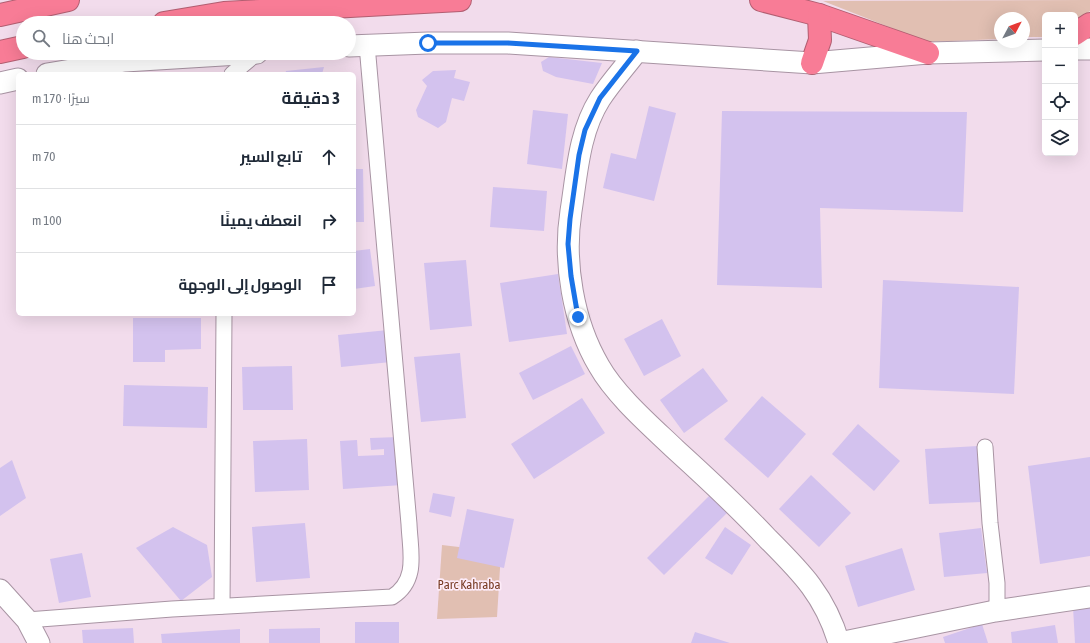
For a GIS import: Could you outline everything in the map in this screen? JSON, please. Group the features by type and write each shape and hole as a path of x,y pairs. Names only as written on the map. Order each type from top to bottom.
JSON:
{"highway":[{"path":"0,15 68,0"},
{"path":"211,16 460,0"},
{"path":"761,0 819,15 928,54"},
{"path":"812,63 820,40 819,15"},
{"path":"1078,32 1090,24"},
{"path":"0,52 16,49"}],"street":[{"path":"27,620 222,606 392,597 400,591 409,577 411,565 408,516 358,46 428,43 508,43 812,63 928,54 1042,50"},
{"path":"1078,49 1090,49"},
{"path":"637,51 600,98 585,130 579,155 568,244 571,276 584,334 599,368 627,402 730,500 794,565 811,585 828,611 839,643 997,610 1090,597"},
{"path":"59,72 125,61 142,60"},
{"path":"234,72 249,60"},
{"path":"0,83 16,79"},
{"path":"222,606 224,316"},
{"path":"985,447 990,523 997,583 997,610"},
{"path":"0,590 27,620 39,643"}],"green space":[{"path":"1090,0 1090,11 1078,20 1078,12 1042,12 1042,37 1030,37 1030,12 994,12 994,39 927,42 823,1"},
{"name":"Parc Kahraba","path":"442,545 501,552 497,617 437,619"}],"building":[{"path":"549,57 602,63 593,84 556,77 543,71 541,62"},
{"path":"324,67 323,72 286,71"},
{"path":"456,70 454,78 470,82 464,101 452,98 446,122 438,128 418,117 416,110 427,86 422,80 433,71"},
{"path":"649,106 676,113 654,201 603,188 611,153 636,159"},
{"path":"533,110 568,114 562,169 527,164"},
{"path":"722,111 967,112 963,212 820,208 822,288 717,285"},
{"path":"356,169 363,169 364,222 356,222"},
{"path":"493,187 547,191 544,231 490,227"},
{"path":"370,249 375,286 356,289 356,251"},
{"path":"466,260 472,326 430,330 424,263"},
{"path":"558,274 567,334 509,342 500,283"},
{"path":"883,280 1019,287 1014,394 879,388"},
{"path":"133,318 201,318 201,349 165,350 165,362 133,362"},
{"path":"662,319 681,356 644,376 624,339"},
{"path":"388,330 391,362 341,367 338,335"},
{"path":"571,346 585,374 533,400 519,373"},
{"path":"460,353 466,418 421,422 414,357"},
{"path":"292,366 293,410 243,410 242,367"},
{"path":"703,368 728,401 684,433 660,400"},
{"path":"124,385 208,387 207,428 123,426"},
{"path":"762,396 806,434 768,478 724,439"},
{"path":"582,398 605,433 534,479 511,444"},
{"path":"858,424 900,461 874,491 832,454"},
{"path":"399,437 402,485 343,489 340,441 357,440 358,456 384,455 384,449 371,450 370,438"},
{"path":"307,439 309,490 255,492 253,441"},
{"path":"978,446 982,502 929,504 925,449"},
{"path":"1090,457 1090,556 1040,564 1028,466"},
{"path":"12,460 26,498 0,516 0,468"},
{"path":"811,475 851,513 819,547 779,509"},
{"path":"433,493 455,497 451,517 429,512"},
{"path":"710,495 728,512 664,575 647,558"},
{"path":"467,509 514,519 504,568 457,558"},
{"path":"305,523 310,578 256,582 252,527"},
{"path":"173,527 207,545 212,577 181,601 136,548"},
{"path":"725,527 751,545 732,575 705,558"},
{"path":"981,528 987,573 944,577 939,533"},
{"path":"902,548 915,590 858,607 845,566"},
{"path":"82,553 91,597 59,603 50,559"},
{"path":"1090,606 1090,643 1075,643 1073,607"},
{"path":"355,622 399,622 399,643 355,643"},
{"path":"982,624 988,643 945,643 943,637"},
{"path":"1055,625 1058,643 1012,643 1011,632"},
{"path":"133,628 134,643 83,643 82,630"},
{"path":"320,628 320,643 269,643 269,629"},
{"path":"240,629 240,643 162,643 161,634"},
{"path":"695,632 730,643 691,643"}],"route":[{"path":"428,43 508,43 637,51 600,98 585,130 579,155 568,244 571,276 578,317"}]}
